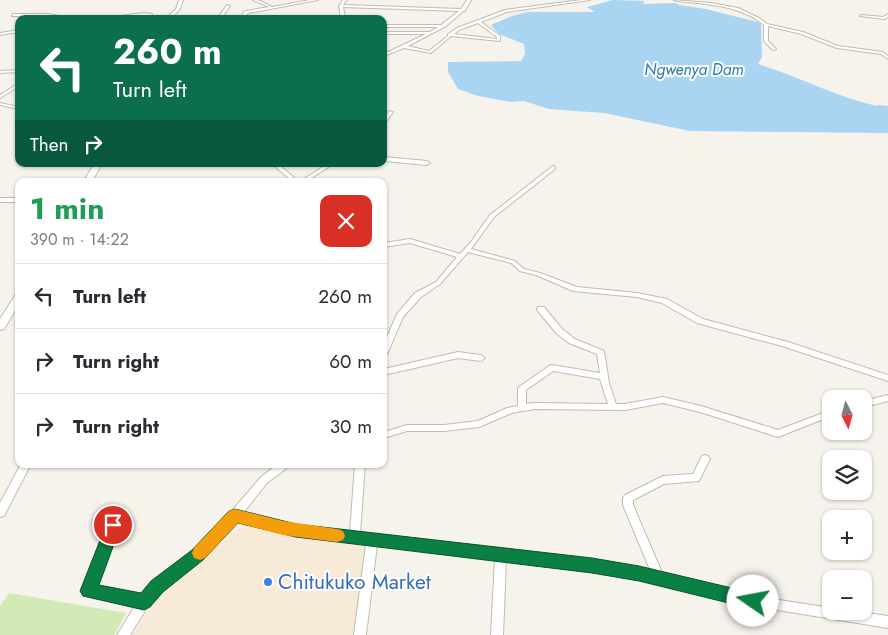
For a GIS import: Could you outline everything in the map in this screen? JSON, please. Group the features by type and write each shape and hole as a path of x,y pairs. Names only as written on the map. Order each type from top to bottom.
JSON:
{"street":[{"path":"172,15 178,9 181,0"},
{"path":"256,0 270,7"},
{"path":"244,15 246,12 316,0"},
{"path":"342,15 341,6 345,0"},
{"path":"387,54 405,48 431,33 464,10 469,0"},
{"path":"531,0 532,7"},
{"path":"405,48 430,52 458,29 506,11 556,2 588,0"},
{"path":"676,0 705,2 752,14 760,18 766,25 802,33 837,47 882,53 888,58"},
{"path":"222,15 228,6"},
{"path":"341,6 464,10"},
{"path":"15,15 48,15"},
{"path":"862,16 884,18 888,15"},
{"path":"449,35 499,40 499,37 478,22"},
{"path":"766,25 766,41 774,49"},
{"path":"387,26 441,26"},
{"path":"0,34 15,32"},
{"path":"387,33 431,33"},
{"path":"0,72 15,71"},
{"path":"0,97 15,87"},
{"path":"0,104 15,107"},
{"path":"387,116 390,112"},
{"path":"387,159 427,163"},
{"path":"90,178 96,167"},
{"path":"279,167 291,178"},
{"path":"309,178 325,167"},
{"path":"387,345 400,316 418,295 438,283 492,216 553,168"},
{"path":"0,200 15,200"},
{"path":"387,245 410,241 513,262 522,270 576,289 637,295 664,301 700,321 785,344 888,378"},
{"path":"0,327 15,303"},
{"path":"541,309 559,331 572,342 599,351 613,407"},
{"path":"387,371 458,355 481,358"},
{"path":"522,407 522,389 552,368 604,376"},
{"path":"872,402 888,398"},
{"path":"387,434 407,428 444,428 479,424 522,407 592,405 613,407 662,400 678,403 778,434 822,417"},
{"path":"659,579 628,505 628,498 663,480 696,478 705,459"},
{"path":"0,513 24,468"},
{"path":"123,635 144,602 157,586 198,555 264,480 280,468"},
{"path":"355,538 360,468"},
{"path":"235,515 296,531 592,566 659,579 753,601 888,622"},
{"path":"113,525 89,591 144,602"},
{"path":"360,635 372,539"},
{"path":"497,635 501,554"}],"shaded area":[{"name":"Chitukuko Market","path":"244,524 368,544 357,635 132,635 159,593"}],"green space":[{"path":"9,593 126,613 114,635 0,635 0,606"}],"water":[{"name":"Ngwenya Dam","path":"613,0 644,1 643,4 676,3 761,23 762,57 758,64 862,102 877,106 888,106 888,133 690,131 604,113 549,109 524,101 512,102 478,96 458,89 448,72 448,62 521,61 525,54 524,44 499,34 491,25 512,16 528,12 595,12 587,7"}],"slow traffic":[{"path":"200,553 235,515 270,526 337,536"}],"place":[{"name":"Chitukuko Market","path":"268,582"}],"route":[{"path":"113,525 89,591 144,602 157,586 198,555 235,515 270,526 296,531 572,562 639,574 753,601"}]}
